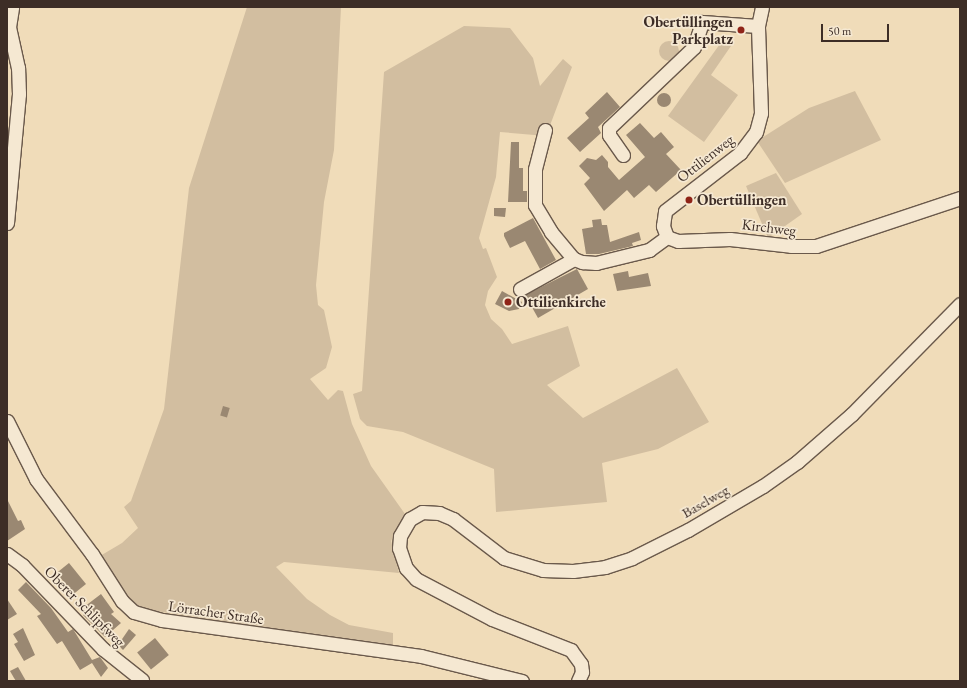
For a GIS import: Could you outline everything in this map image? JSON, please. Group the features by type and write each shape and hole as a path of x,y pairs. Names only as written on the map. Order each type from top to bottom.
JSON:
{"street":[{"path":"7,223 19,94 18,68 10,37 12,7"},
{"name":"Ottilienweg","path":"667,237 663,226 665,212 740,153 756,132 762,101 758,26 762,7"},
{"path":"623,155 609,135 609,128 694,47 702,22 758,26"},
{"path":"545,130 535,169 534,201 539,215 574,259 596,264 649,250 667,237"},
{"name":"Kirchweg","path":"667,237 678,241 730,239 790,246 816,246 960,198"},
{"path":"520,289 574,259"},
{"name":"Baselweg","path":"578,681 582,672 581,664 571,650 492,619 416,579 406,568 400,548 405,526 417,515 428,511 439,512 453,520 504,558 543,570 573,571 605,567 632,558 688,530 763,486 797,462 852,414 960,304"},
{"name":"Lörracher Straße","path":"7,421 36,479 92,554 122,601 134,612 162,620 420,656 522,681"},
{"name":"Oberer Schlipfweg","path":"7,554 22,565 103,649 142,680"}],"shaded area":[{"path":"247,7 341,7 334,150 324,202 316,285 318,305 324,310 332,347 326,368 310,379 328,400 338,390 343,391 352,424 371,466 405,514 391,541 399,573 284,562 276,567 307,599 330,615 349,625 393,633 393,646 142,609 127,598 100,556 122,543 138,528 124,507 131,501 164,409 189,188"},
{"path":"464,26 510,28 533,58 540,86 563,59 572,67 546,136 500,132 496,177 479,238 483,249 486,248 497,277 488,291 485,305 491,319 502,329 512,344 568,326 580,366 547,385 583,418 677,368 709,422 658,449 602,463 607,502 496,512 494,469 403,432 367,426 360,419 353,394 362,391 384,72"},
{"path":"725,37 733,43 711,75 738,95 704,142 668,116"},
{"path":"669,41 676,44 679,51 676,58 669,61 662,58 659,51 662,44"},
{"path":"855,91 881,140 785,183 757,141 809,108"},
{"path":"776,173 802,214 768,238 746,186"}],"building":[{"path":"607,92 620,107 598,127 601,133 580,152 567,138 589,118 585,113"},
{"path":"664,93 669,95 671,100 669,105 664,107 659,105 657,100 659,95"},
{"path":"640,123 654,138 661,132 674,147 666,154 681,170 656,192 649,185 634,198 627,190 604,211 584,184 590,178 579,166 587,158 596,160 602,155 608,162 608,167 619,180 645,157 626,135"},
{"path":"511,142 519,142 519,168 523,168 523,191 527,191 527,202 508,202"},
{"path":"494,208 506,208 505,217 494,216"},
{"path":"533,218 556,260 540,269 525,241 510,248 504,236 504,233"},
{"path":"601,219 602,225 607,225 610,242 639,232 641,240 632,243 633,246 599,254 586,254 582,229 593,227 592,220"},
{"path":"577,269 588,289 538,318 525,295"},
{"path":"628,271 629,277 648,273 651,286 617,291 613,274"},
{"name":"Ottilienkirche","path":"502,291 522,302 519,309 509,311 495,304"},
{"path":"223,406 230,408 227,418 220,416"},
{"path":"7,499 18,521 21,520 25,529 7,541"},
{"path":"69,563 86,584 74,594 57,573"},
{"path":"26,582 51,608 68,632 73,629 92,660 100,657 108,668 101,677 92,663 80,670 62,641 57,644 37,616 41,614 18,590"},
{"path":"101,594 114,612 111,614 121,623 105,637 83,615 87,611 84,607"},
{"path":"7,599 17,614 7,620"},
{"path":"23,628 35,655 24,661 14,644 18,642 13,634"},
{"path":"129,629 136,635 123,650 118,645"},
{"path":"155,638 169,655 151,670 137,652"},
{"path":"18,667 26,681 16,681 10,671"}],"place":[{"name":"Obertüllingen Parkplatz","path":"741,30"},
{"name":"Obertüllingen","path":"689,200"},
{"name":"Ottilienkirche","path":"508,302"}]}
